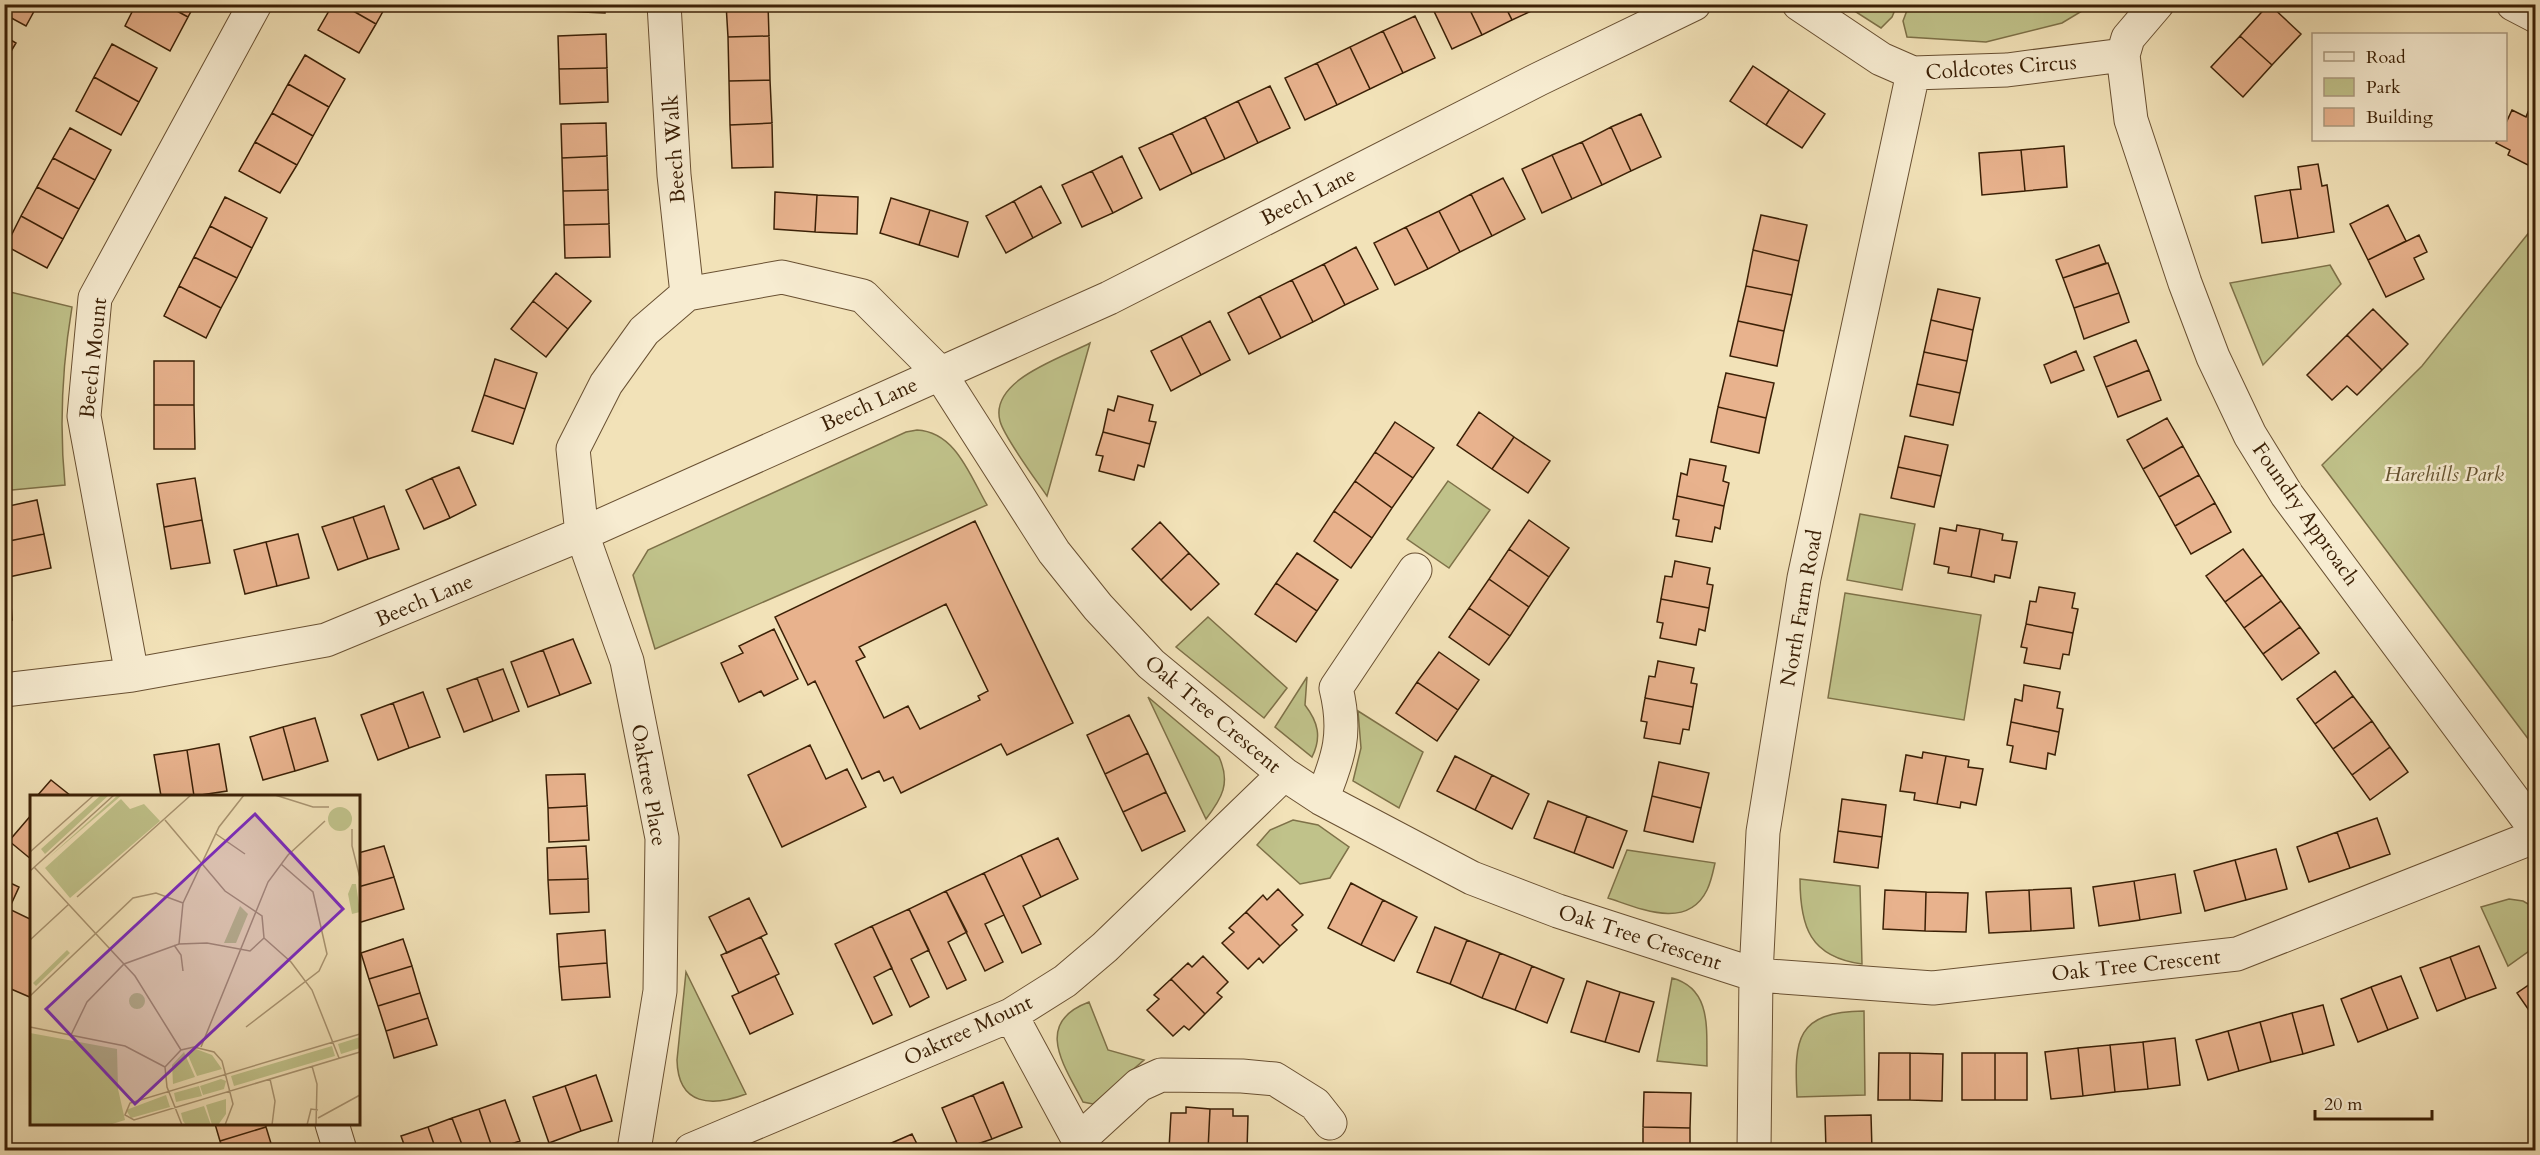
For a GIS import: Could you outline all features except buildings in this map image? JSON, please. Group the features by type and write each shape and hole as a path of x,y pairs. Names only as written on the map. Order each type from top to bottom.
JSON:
{"street":[{"name":"Beech Mount","path":"132,675 84,416 95,298 255,4"},
{"name":"Beech Walk","path":"664,4 674,176 687,294"},
{"name":"Beech Lane","path":"4,690 132,675 326,640 582,534 939,372 1109,298 1694,4"},
{"name":"Coldcotes Circus","path":"1799,4 1881,59 1913,73 2007,70 2123,55"},
{"path":"2123,55 2128,38 2157,4"},
{"path":"2513,4 2535,16"},
{"name":"Foundry Approach","path":"2123,55 2131,120 2144,163 2213,357 2250,435 2287,495 2535,830"},
{"name":"North Farm Road","path":"1754,1150 1756,975 1763,832 1804,578 1913,73"},
{"name":"Oak Tree Crescent","path":"687,294 782,277 863,296 939,372 1054,552 1098,607 1151,664 1284,774 1322,799 1472,878 1558,911 1756,975 1933,988 2237,954 2535,836"},
{"name":"Oaktree Place","path":"634,1150 660,991 662,838 627,661 582,534 573,449 606,384 644,331 687,294"},
{"path":"1322,799 1335,765 1343,719 1336,688 1415,570"},
{"name":"Oaktree Mount","path":"691,1150 1011,1015 1065,981 1105,947 1284,774"},
{"path":"1011,1015 1082,1145 1139,1085 1161,1075 1242,1076 1275,1079 1315,1104 1330,1124"},
{"path":"333,1125 340,1150"}],"green space":[{"path":"1897,4 1892,17 1881,28 1845,5"},
{"path":"1909,4 2092,5 2062,23 1986,42 1907,37 1903,21"},
{"name":"Harehills Park","path":"2535,225 2535,748 2322,465 2422,366"},
{"path":"2330,265 2341,284 2263,365 2230,283"},
{"path":"6,291 72,307 62,396 65,485 12,490 5,480"},
{"path":"1090,343 1047,496 1007,437 1000,421 1000,406 1005,394 1030,372"},
{"path":"917,430 942,438 952,447 968,469 987,505 655,649 633,575 648,550 906,432"},
{"path":"1448,481 1490,510 1449,568 1407,539"},
{"path":"1860,514 1915,524 1902,590 1847,580"},
{"path":"1845,593 1981,615 1964,720 1828,698"},
{"path":"1208,617 1287,688 1264,718 1176,647"},
{"path":"1307,677 1305,705 1316,724 1318,736 1312,757 1275,727"},
{"path":"1148,697 1219,757 1223,766 1223,790 1206,819"},
{"path":"1358,711 1423,752 1399,808 1353,781 1361,748"},
{"path":"1293,820 1318,825 1349,847 1330,878 1300,884 1257,845 1270,830"},
{"path":"1627,850 1715,863 1707,890 1698,903 1687,910 1675,913 1648,911 1608,898"},
{"path":"1800,879 1860,886 1862,964 1830,955 1811,937 1802,912"},
{"path":"2509,899 2523,901 2535,908 2536,946 2508,966 2481,907"},
{"path":"686,972 746,1094 721,1101 709,1101 699,1099 683,1087 677,1060"},
{"path":"1672,978 1695,991 1701,1001 1705,1013 1707,1066 1657,1061"},
{"path":"1089,1002 1108,1050 1144,1060 1093,1104 1083,1102 1068,1074 1058,1046 1057,1033 1062,1021 1072,1011"},
{"path":"1864,1011 1865,1095 1797,1097 1797,1059 1804,1033 1812,1023 1824,1017"}]}
